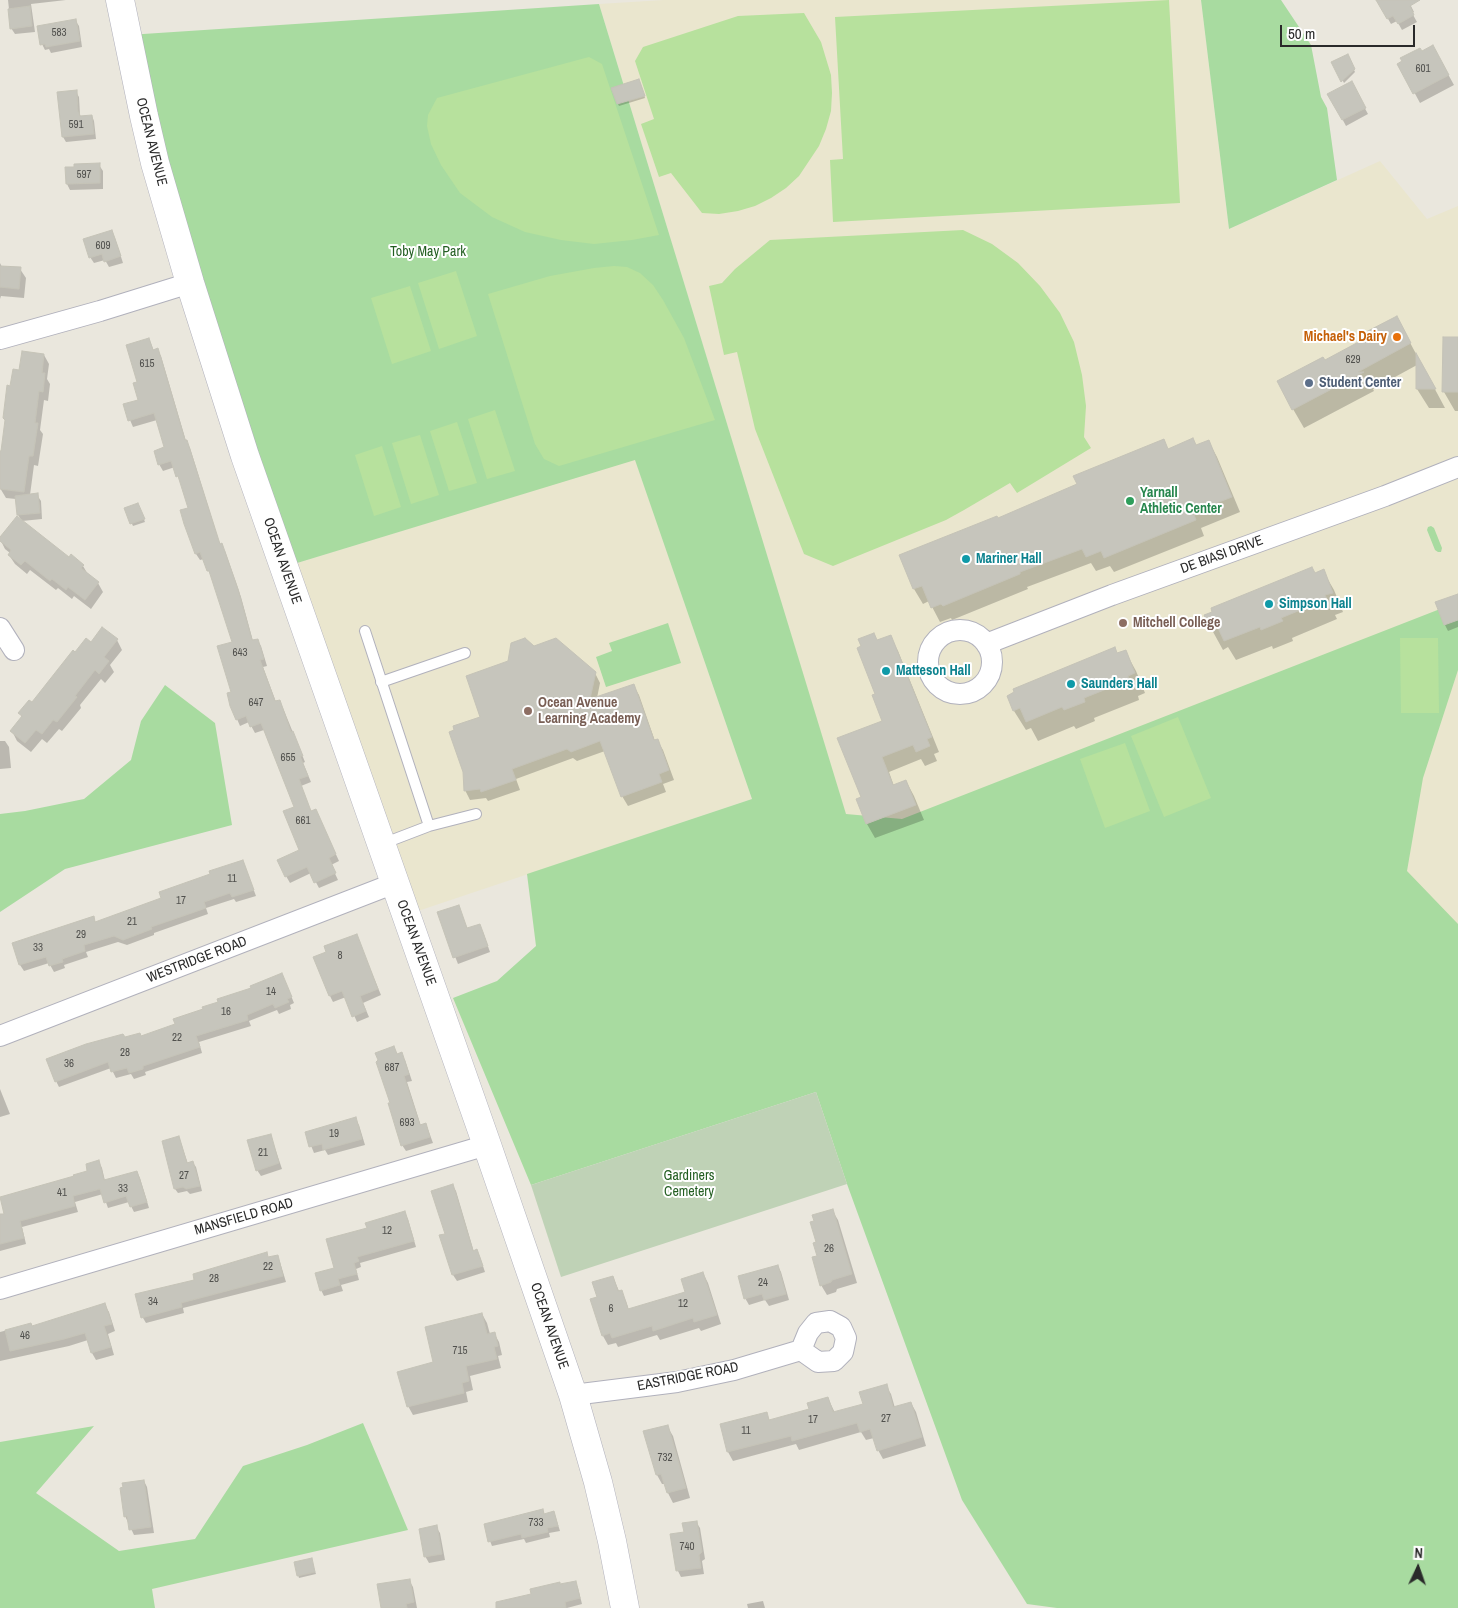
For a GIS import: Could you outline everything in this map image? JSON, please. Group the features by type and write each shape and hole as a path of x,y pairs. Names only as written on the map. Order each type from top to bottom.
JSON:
{"main road":[{"name":"OCEAN AVENUE","path":"120,0 155,163 190,283 245,456 573,1395 598,1482 612,1541 624,1608"}],"street":[{"path":"0,339 190,283"},
{"name":"DE BIASI DRIVE","path":"986,644 1112,595 1385,496 1458,467"},
{"path":"0,628 14,650"},
{"name":"WESTRIDGE ROAD","path":"0,1036 394,883"},
{"name":"MANSFIELD ROAD","path":"0,1289 487,1145"},
{"name":"EASTRIDGE ROAD","path":"573,1395 677,1382 734,1370 802,1350"}],"lane":[{"path":"365,631 428,826"},
{"path":"382,682 465,653"},
{"path":"381,844 428,826 476,814"}],"shaded area":[{"name":"Mitchell College","path":"664,0 1201,0 1229,229 1380,161 1427,219 1458,206 1458,1024 886,948 599,4"},
{"name":"Ocean Avenue Learning Academy","path":"635,459 752,799 406,915 284,567"}],"green space":[{"path":"1169,0 1180,203 833,222 830,160 843,159 835,17"},
{"path":"1201,0 1281,0 1311,45 1321,97 1327,108 1337,180 1229,229"},
{"name":"Toby May Park","path":"599,4 846,814 902,819 1458,602 1458,670 1423,778 1407,871 1458,924 1458,1608 1057,1608 1027,1604 962,1500 847,1184 816,1092 531,1185 453,998 497,981 536,946 527,874 752,799 635,460 284,567 128,35"},
{"path":"804,13 821,42 831,75 831,111 819,146 799,176 771,198 755,206 738,211 719,214 702,213 671,173 659,177 641,124 654,119 635,61 643,47 738,16"},
{"path":"589,57 602,64 659,235 594,244 561,240 525,232 492,217 460,193 441,165 431,144 427,126 428,115 437,98"},
{"path":"963,230 992,244 1018,263 1040,286 1060,313 1074,342 1082,375 1086,406 1084,437 1091,448 1017,493 1010,483 946,520 833,566 804,554 755,429 737,352 724,355 709,286 722,283 735,269 770,240"},
{"path":"614,266 627,267 640,273 653,285 663,300 684,338 715,420 559,466 544,459 535,444 488,294 550,276"},
{"path":"456,271 477,336 439,349 418,283"},
{"path":"410,286 431,351 392,364 371,298"},
{"path":"495,410 515,471 487,479 468,419"},
{"path":"457,422 477,483 449,491 430,431"},
{"path":"420,435 439,495 411,504 392,443"},
{"path":"382,446 401,507 374,516 355,455"},
{"path":"1431,526 1434,528 1442,548 1441,552 1435,550 1427,530"},
{"path":"668,623 681,663 606,687 596,657 612,651 609,643"},
{"path":"1400,638 1438,638 1439,713 1401,713"},
{"path":"165,685 215,723 232,825 65,869 0,912 0,814 84,799 131,760 141,721"},
{"path":"1178,717 1211,798 1164,817 1131,736"},
{"path":"1125,743 1150,811 1105,828 1080,759"},
{"name":"Gardiners Cemetery","path":"816,1092 847,1184 561,1277 531,1185"},
{"path":"363,1423 408,1530 152,1589 155,1608 0,1608 0,1442 94,1426 36,1493 119,1551 195,1539 243,1466 307,1445"}],"building":[{"path":"1376,0 1420,0 1410,6 1414,15 1398,24 1393,16 1387,19"},
{"path":"30,6 32,26 10,29 8,9"},
{"path":"76,19 80,41 46,47 45,44 40,45 37,26"},
{"path":"1433,45 1449,75 1413,94 1397,64 1402,61 1400,58 1420,48 1422,51"},
{"path":"1348,54 1355,69 1341,82 1331,62"},
{"path":"639,79 645,96 617,104 611,88"},
{"path":"1352,81 1366,108 1342,120 1327,94"},
{"path":"77,90 78,112 80,116 92,115 94,134 62,137 57,92"},
{"path":"100,163 100,183 66,184 65,167 74,167 74,164"},
{"path":"112,230 121,256 104,262 102,254 89,258 83,239"},
{"path":"0,266 21,267 19,289 0,287"},
{"path":"1397,316 1411,343 1358,372 1364,372 1292,410 1277,381 1323,357 1325,360 1366,338 1364,333"},
{"path":"1443,337 1458,337 1458,392 1442,392"},
{"path":"149,338 153,350 158,348 185,440 187,440 220,544 222,543 238,589 252,640 258,639 264,659 260,660 275,701 280,700 291,732 293,731 303,756 300,756 308,776 299,779 311,811 316,809 336,854 329,858 336,873 314,883 307,867 285,877 277,860 299,850 283,811 294,807 261,723 250,727 246,716 236,720 230,706 227,693 231,692 217,646 232,642 209,571 207,571 200,552 195,554 184,524 180,510 188,508 178,476 176,477 171,461 158,465 154,451 164,447 154,413 128,421 123,404 138,400 133,383 137,382 126,345"},
{"path":"22,351 44,354 42,373 45,373 43,392 39,391 35,423 38,423 33,456 29,456 24,492 0,489 0,451 5,420 3,418 7,385 10,386 13,369 19,370"},
{"path":"1416,353 1436,389 1416,389"},
{"name":"Yarnall Athletic Center","path":"1193,438 1196,445 1209,440 1232,497 1193,512 1196,520 1104,558 1101,551 1086,557 1082,549 1020,572 1020,574 943,606 941,604 931,608 922,586 913,589 899,555 997,516 998,518 1077,484 1073,476 1164,439 1168,449"},
{"path":"38,493 40,513 17,515 15,496"},
{"path":"138,503 145,519 130,524 124,508"},
{"path":"17,516 69,557 71,554 84,565 81,568 99,582 85,600 68,587 66,590 52,579 50,581 25,561 21,565 8,555 11,550 0,541 0,537"},
{"name":"Simpson Hall","path":"1312,567 1315,573 1324,569 1333,593 1325,595 1327,599 1281,618 1283,621 1261,630 1260,627 1224,641 1218,628 1211,631 1204,615 1212,612 1211,608"},
{"path":"1458,594 1458,620 1444,625 1435,602"},
{"path":"102,627 118,639 104,657 109,661 99,674 95,670 57,722 53,720 42,734 36,730 25,743 10,731 22,716 18,713 29,700 32,702 73,650 75,652 86,638 91,642"},
{"path":"874,633 877,640 891,635 932,737 927,739 930,746 916,752 913,745 882,757 893,785 906,780 916,805 866,824 856,799 861,797 837,738 882,721 872,695 875,694 857,648 861,646 858,639"},
{"path":"525,638 534,646 556,638 596,672 590,699 634,684 654,740 658,739 669,770 659,774 662,782 621,797 600,741 571,752 567,749 512,769 516,780 481,792 480,789 464,791 463,772 449,732 454,730 453,726 480,717 466,676 508,661 511,643"},
{"name":"Saunders Hall","path":"1115,647 1117,653 1126,650 1135,673 1128,676 1129,680 1084,698 1085,702 1064,710 1062,707 1026,722 1020,708 1013,711 1007,696 1014,692 1013,689"},
{"path":"243,860 254,890 232,897 230,893 204,902 206,908 151,927 152,929 123,940 114,936 84,945 85,951 62,959 63,962 49,966 46,957 19,965 12,943 94,916 95,922 161,898 159,892 210,874 209,871"},
{"path":"459,905 467,928 480,924 488,946 453,958 437,912"},
{"path":"357,934 378,989 360,996 366,1011 352,1017 342,991 329,996 313,957 326,952 324,946"},
{"path":"282,973 292,997 287,999 289,1002 275,1008 273,1004 247,1015 248,1020 196,1036 200,1047 143,1066 143,1069 129,1073 127,1068 111,1072 108,1062 55,1082 46,1059 86,1044 123,1034 125,1037 140,1033 141,1036 175,1024 173,1019 203,1009 202,1007 218,1002 217,999 251,988 250,986"},
{"path":"394,1046 397,1054 402,1052 409,1074 404,1076 420,1125 426,1123 430,1137 401,1146 375,1053"},
{"path":"356,1117 362,1139 323,1150 322,1144 309,1147 305,1132"},
{"path":"271,1134 279,1163 256,1171 247,1140"},
{"path":"179,1136 187,1163 193,1161 200,1186 174,1189 162,1141"},
{"path":"99,1160 104,1180 137,1171 147,1202 130,1207 126,1196 104,1203 100,1189 73,1196 75,1206 20,1221 24,1238 0,1244 0,1214 4,1214 0,1197 74,1176 87,1171 86,1164"},
{"path":"453,1184 473,1251 477,1249 483,1266 452,1275 439,1235 445,1234 431,1191"},
{"path":"833,1209 852,1274 820,1286 812,1257 817,1256 813,1243 816,1242 810,1222 814,1221 812,1215"},
{"path":"405,1211 414,1241 357,1257 359,1261 354,1263 357,1274 338,1279 340,1285 320,1291 315,1273 334,1268 326,1239 367,1228 365,1223"},
{"path":"267,1252 268,1257 278,1255 283,1276 181,1303 182,1307 141,1318 135,1294 194,1280 193,1274"},
{"path":"778,1265 786,1294 764,1300 762,1294 744,1299 738,1276"},
{"path":"703,1272 717,1315 694,1322 693,1318 653,1331 652,1326 612,1338 610,1333 602,1336 590,1299 597,1297 592,1282 613,1276 618,1291 622,1290 628,1309 685,1292 681,1279"},
{"path":"105,1303 112,1324 104,1326 111,1347 91,1353 85,1333 10,1351 5,1330 31,1323 32,1326"},
{"path":"482,1313 487,1334 495,1332 498,1346 494,1347 497,1359 466,1366 469,1381 462,1383 464,1393 407,1407 397,1372 433,1362 425,1327"},
{"path":"887,1384 893,1407 911,1402 922,1437 877,1451 870,1429 860,1432 857,1423 792,1441 791,1436 727,1452 720,1424 767,1412 769,1420 809,1409 807,1403 828,1397 833,1412 863,1404 859,1392"},
{"path":"668,1425 686,1488 667,1493 661,1474 656,1475 643,1431"},
{"path":"144,1480 151,1527 129,1530 127,1516 124,1517 120,1488 123,1487 122,1483"},
{"path":"543,1509 544,1514 554,1511 558,1526 547,1528 548,1532 522,1538 521,1534 488,1542 484,1524"},
{"path":"697,1521 702,1552 699,1555 701,1568 676,1571 670,1534 684,1532 682,1523"},
{"path":"437,1525 442,1554 424,1557 419,1529"},
{"path":"312,1558 315,1572 297,1576 294,1562"},
{"path":"410,1579 414,1602 406,1604 407,1608 381,1608 377,1584"},
{"path":"576,1581 580,1598 565,1602 566,1608 496,1608 496,1602 531,1594 530,1589 560,1582 560,1584"}],"place":[{"name":"Michael's Dairy","path":"1397,337"},
{"name":"Student Center","path":"1309,383"},
{"name":"Yarnall Athletic Center","path":"1130,501"},
{"name":"Mariner Hall","path":"966,559"},
{"name":"Simpson Hall","path":"1269,604"},
{"name":"Mitchell College","path":"1123,623"},
{"name":"Matteson Hall","path":"886,671"},
{"name":"Saunders Hall","path":"1071,684"},
{"name":"Ocean Avenue Learning Academy","path":"528,711"}]}
